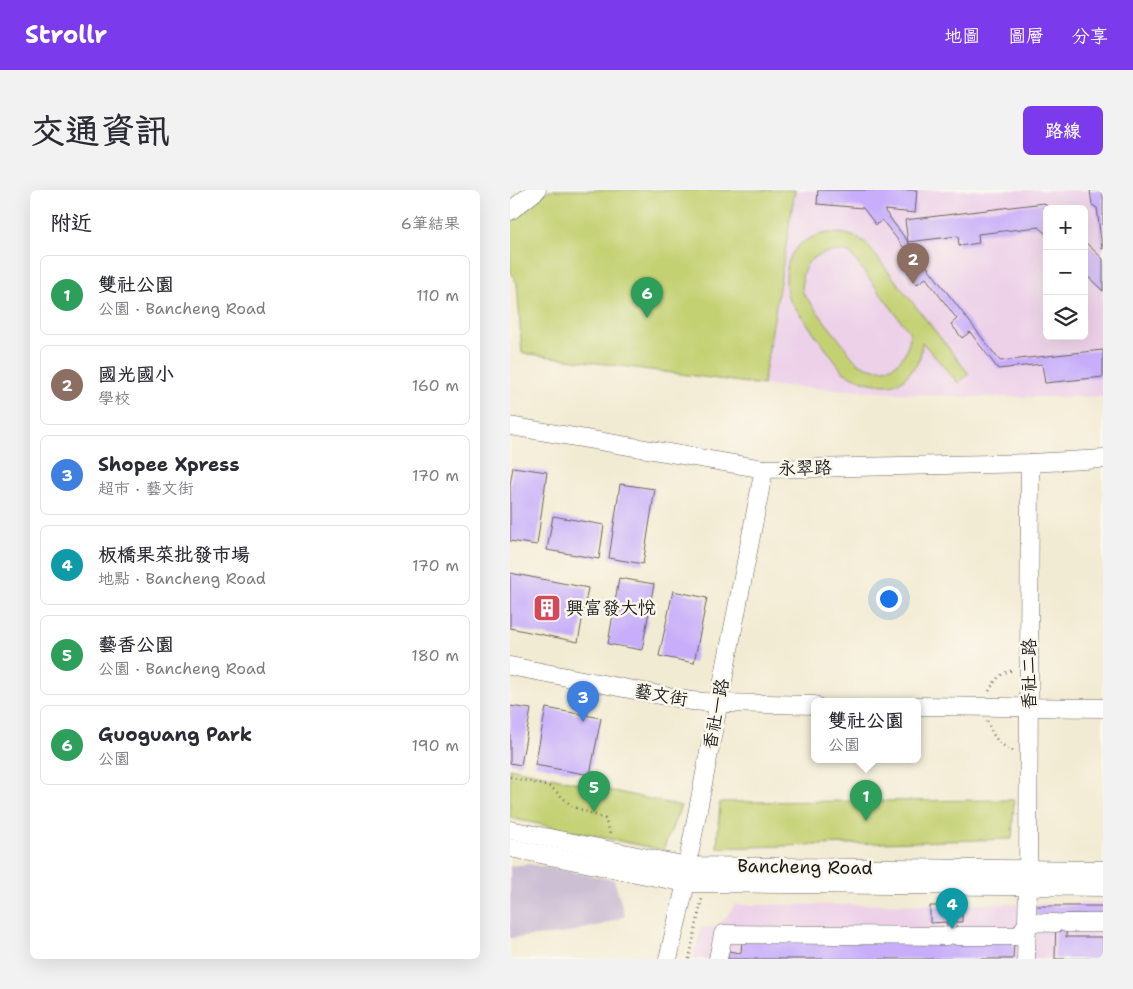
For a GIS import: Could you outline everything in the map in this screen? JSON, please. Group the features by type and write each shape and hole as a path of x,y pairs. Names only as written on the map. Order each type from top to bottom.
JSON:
{"street":[{"path":"510,211 537,190"},
{"name":"永翠路","path":"510,426 764,469 1030,463 1103,459"},
{"name":"香社二路","path":"1026,959 1028,922 1030,463"},
{"name":"香社一路","path":"668,959 764,469"},
{"name":"藝文街","path":"510,666 691,701 811,705"},
{"path":"921,706 1103,708"},
{"name":"Bancheng Road","path":"510,830 686,874"},
{"name":"Bancheng Road","path":"510,848 686,874 1028,878 1103,887"},
{"name":"Bancheng Road","path":"1028,878 1103,870"},
{"path":"718,959 723,934 1019,936 1028,922 1103,923"}],"path":[{"path":"986,697 994,683 1004,672 1015,670"},
{"path":"987,720 995,738 1006,748 1017,753"},
{"path":"510,777 551,787 572,806 604,819 612,837"},
{"path":"689,959 702,899 710,896"}],"shaded area":[{"path":"795,190 1103,190 1103,397 963,397 763,385"},
{"path":"529,864 614,880 625,916 601,925 561,934 510,938 510,866"},
{"path":"1103,902 1103,959 693,959 701,928 717,927 734,905"}],"green space":[{"path":"549,190 795,190 763,385 522,353 517,283 510,272 510,223"},
{"path":"828,233 843,234 865,242 969,374 958,383 922,342 918,362 900,382 886,385 871,383 843,372 788,298 786,274 788,264 797,247 815,236","holes":["829,252 850,253 910,333 908,346 904,354 892,367 872,369 856,361 803,293 803,274 809,262 821,254"]},
{"path":"510,768 681,806 663,850 510,818"},
{"path":"1014,800 1012,839 717,848 720,802"}],"building":[{"path":"818,190 917,190 915,213 884,210 1000,361 1103,350 1103,377 1045,383 1042,364 998,369 970,332 962,338 951,324 957,319 926,278 917,284 907,271 916,263 882,220 876,225 863,208 817,204"},
{"path":"1090,190 1103,190 1103,249 1097,208 1092,205"},
{"path":"1044,203 1046,205 1043,205 1043,231 1038,227 978,234 979,243 959,246 958,236 908,242 905,220"},
{"path":"1088,245 1103,259 1103,291 1088,277"},
{"path":"513,467 547,472 537,545 510,541 510,485"},
{"path":"620,484 655,489 643,564 609,558"},
{"path":"553,516 604,525 599,559 547,550"},
{"name":"興富發大悦","path":"510,573 588,588 578,642 510,628"},
{"path":"619,578 654,584 642,650 608,644"},
{"path":"673,591 707,598 694,663 659,656"},
{"path":"510,706 531,709 521,765 510,763"},
{"path":"546,708 601,718 590,775 535,765"},
{"path":"930,906 962,906 962,922 956,922 957,941 1014,942 1013,959 728,959 728,951 741,953 742,940 947,941 947,922 930,923"},
{"path":"1036,906 1103,906 1103,918 1086,918 1086,914 1067,914 1066,937 1103,937 1103,959 1055,959 1056,916 1035,915"}],"place":[{"name":"國光國小","path":"913,284"},
{"name":"Guoguang Park","path":"647,318"},
{"name":"興富發大悦","path":"547,608"},
{"name":"Shopee Xpress","path":"583,722"},
{"name":"藝香公園","path":"594,812"},
{"name":"雙社公園","path":"866,821"},
{"name":"板橋果菜批發市場","path":"952,929"}]}
